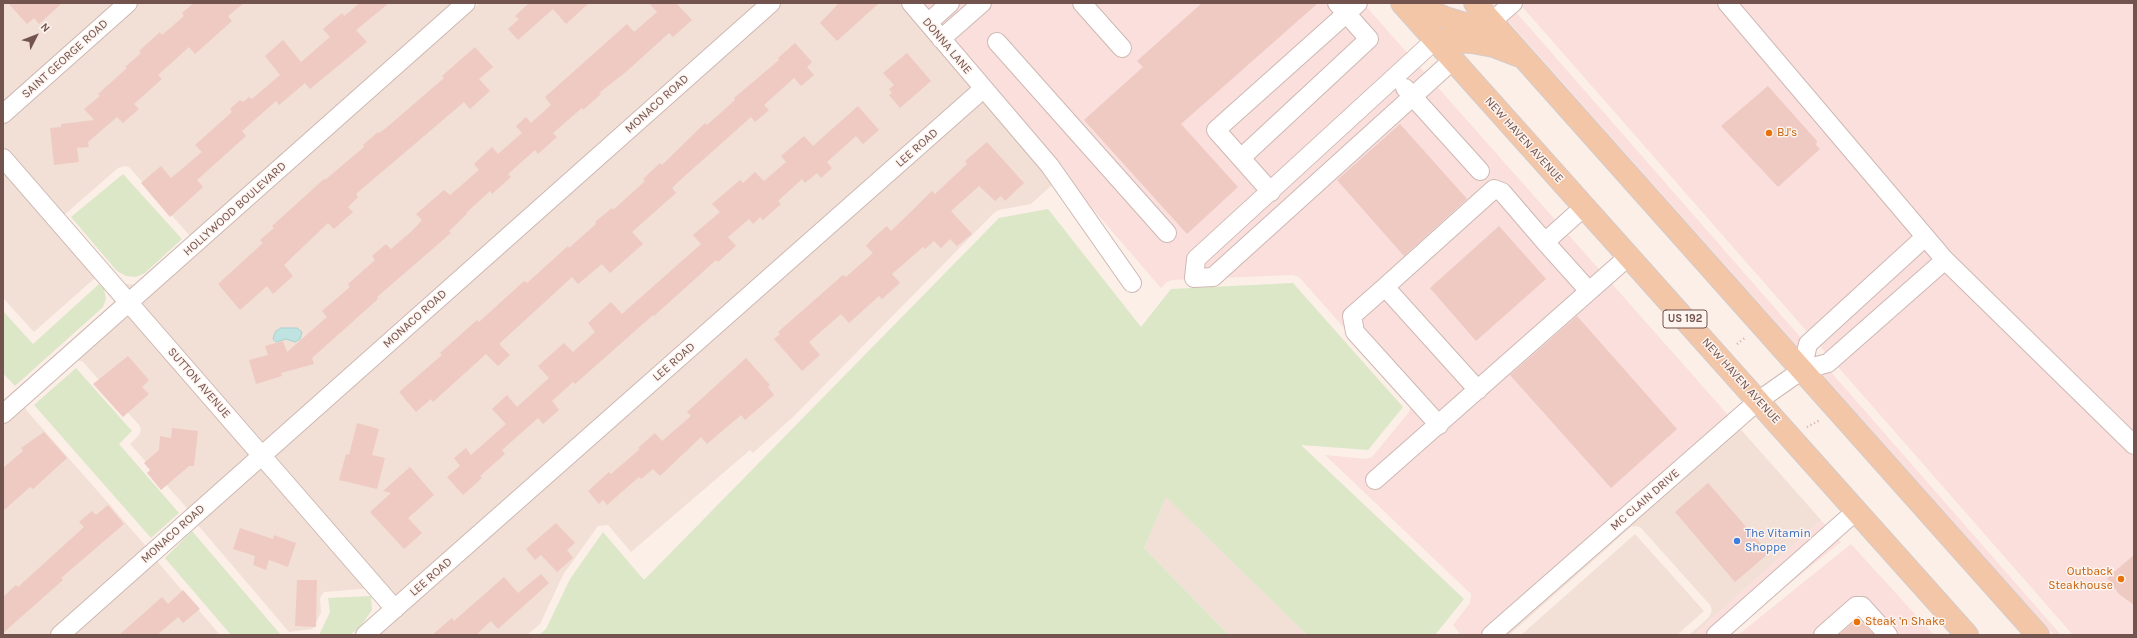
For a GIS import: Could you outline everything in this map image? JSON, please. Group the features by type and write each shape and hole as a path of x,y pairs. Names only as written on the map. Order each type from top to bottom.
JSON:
{"main road":[{"name":"NEW HAVEN AVENUE","path":"1402,3 1967,635"},
{"path":"1414,3 1445,18 1465,24 1491,22"},
{"path":"1475,3 2038,635"},
{"path":"1435,40 1472,42 1494,46 1523,58"}],"street":[{"name":"SAINT GEORGE ROAD","path":"3,114 128,3"},
{"name":"HOLLYWOOD BOULEVARD","path":"3,414 466,3"},
{"name":"MONACO ROAD","path":"60,635 771,3"},
{"name":"DONNA LANE","path":"911,3 983,90 1050,166 1132,283"},
{"path":"928,23 950,3"},
{"path":"941,39 982,3"},
{"path":"1082,3 1122,48"},
{"path":"1491,22 1513,3"},
{"path":"1727,3 1945,260 2134,445"},
{"path":"1241,158 1369,39 1347,6 1216,130 1271,192"},
{"path":"1435,40 1271,192 1196,259 1194,278 1213,277 1453,60"},
{"path":"996,42 1167,233"},
{"path":"1395,77 1480,171"},
{"name":"LEE ROAD","path":"365,635 983,90"},
{"name":"SUTTON AVENUE","path":"3,158 395,609"},
{"path":"1439,424 1355,332 1352,316 1494,189 1502,192 1589,292"},
{"path":"1545,242 1584,207"},
{"path":"1925,237 1808,344 1802,370 1828,363 1945,260"},
{"path":"1375,480 1629,256"},
{"path":"1385,287 1478,390"},
{"name":"MC CLAIN DRIVE","path":"1491,635 1758,401 1802,370"},
{"path":"1716,635 1856,511"},
{"path":"1823,635 1856,606 1862,606 1888,635"}],"path":[{"path":"1803,429 1821,420"}],"shaded area":[{"path":"3,3 453,3 190,236 130,168 126,166 118,168 63,216 121,283 135,285 113,305 114,299 96,277 34,332 3,298"},
{"path":"480,3 915,3 1063,175 1031,204 999,210 994,213 793,417 753,453 750,450 631,552 608,525 598,526 563,575 540,624 527,635 362,635 380,611 379,592 374,588 324,592 320,598 321,612 313,629 289,632 197,524 157,556 157,561 220,635 3,635 3,426 25,407 146,546 151,546 188,515 186,507 130,444 139,435 141,430 139,425 83,362 78,360"},
{"path":"915,3 1363,3 1729,416 1484,635 1461,635 1453,625 1470,603 1471,594 1325,455 1366,459 1372,457 1409,412 1411,406 1409,401 1299,277 1293,275 1172,280 1167,282 1161,288"},
{"path":"1492,3 1508,3 2061,635 2054,635"},
{"path":"1519,3 2134,3 2134,635 2073,635"},
{"path":"1729,416 1821,520 1694,635 1689,635 1709,617 1712,610 1710,605 1641,528 1637,526 1631,527 1509,635 1484,635"},
{"path":"1166,496 1307,635 1229,635 1144,548"},
{"path":"1821,520 1841,542 1726,635 1694,635"},
{"path":"1635,534 1704,611 1677,635 1521,635"},
{"path":"1851,544 1934,635 1738,635"}],"green space":[{"path":"123,174 182,239 145,273 136,277 126,276 117,271 71,217"},
{"path":"1048,209 1141,327 1171,289 1293,283 1403,407 1368,450 1301,445 1464,599 1435,635 1307,635 1166,497 1144,548 1229,635 539,635 546,629 570,579 603,532 644,580 999,218"},
{"path":"99,284 104,289 106,299 103,307 15,386 3,373 3,311 33,344"},
{"path":"76,368 132,431 119,444 179,513 151,538 34,405"},
{"path":"192,531 281,635 231,635 165,558"},
{"path":"371,596 372,610 360,627 350,635 319,635 330,612 328,598"}],"water":[{"path":"281,328 297,328 302,332 300,339 295,342 286,339 276,342 273,339 274,335 276,331"}],"building":[{"path":"8,3 62,3 39,24 34,18 27,24"},
{"path":"194,3 244,3 228,16 232,21 195,54 189,47 158,75 162,79 134,104 139,109 123,123 117,117 88,142 89,147 77,148 79,162 54,165 50,128 61,127 61,124 94,120 84,109 100,96 98,94 127,68 125,67 141,53 139,51 160,32 162,35 184,16 182,13"},
{"path":"360,3 389,3 356,30 367,42 310,89 305,83 279,105 276,101 242,131 246,136 197,180 203,187 170,217 141,183 161,166 171,178 202,152 195,145 232,112 230,109 240,100 243,102 249,97 252,99 280,75 265,56 283,40 301,62 330,37 323,29 342,13 344,16"},
{"path":"529,3 589,3 566,24 553,9 518,40 508,29 519,19 515,16"},
{"path":"649,3 676,3 692,20 673,37 669,33 627,71 599,93 601,94 583,110 582,108 553,133 557,137 538,154 535,150 508,174 511,177 492,194 490,191 449,231 451,233 377,297 378,299 312,358 314,364 281,373 282,376 256,384 249,360 268,355 265,346 283,341 287,352 327,317 322,311 350,287 348,284 375,260 372,256 386,244 391,249 413,230 422,220 416,214 444,190 450,195 479,170 474,164 492,147 498,154 522,133 516,126 526,117 531,123 551,105 545,97 627,24 634,32 657,12"},
{"path":"839,3 879,3 837,41 820,23"},
{"path":"1202,3 1318,3 1181,124 1238,187 1187,234 1084,120 1143,67 1137,61"},
{"path":"795,43 812,62 807,67 814,75 801,86 794,78 764,105 769,110 755,122 751,117 678,182 672,188 676,193 632,232 643,244 610,273 602,264 578,284 572,277 499,344 510,355 498,366 486,354 433,402 431,399 416,412 399,392 442,355 440,353 477,320 479,322 524,281 527,283 568,246 569,248 596,224 595,222 612,208 613,210 645,181 643,179 660,163 662,165 705,123 707,125 735,100 734,98 779,60 778,58"},
{"path":"475,47 493,67 479,79 490,91 470,109 464,102 356,194 358,197 348,207 353,212 334,229 328,223 284,265 293,276 273,294 267,286 240,310 218,284 263,243 260,240 274,228 272,226 324,179 325,180 364,147 363,145 378,132 379,133 386,128 444,78 442,76"},
{"path":"907,53 931,81 900,108 889,95 892,93 889,89 894,85 883,73"},
{"name":"BJ's","path":"1768,86 1817,141 1816,145 1820,149 1778,187 1721,126"},
{"path":"858,106 879,130 863,144 856,136 827,162 832,168 821,178 817,173 805,183 802,179 778,201 781,204 763,220 760,217 753,224 749,219 728,237 736,246 718,262 716,260 575,384 573,382 552,401 559,410 543,424 538,418 502,450 505,454 480,476 482,478 463,495 447,477 460,466 454,458 466,448 471,455 506,424 492,409 507,395 517,407 549,378 538,366 564,343 573,352 595,332 588,323 611,302 622,314 701,244 693,235 720,212 712,204 740,180 743,183 755,172 764,181 786,162 781,156 804,136 813,146"},
{"path":"1400,124 1467,199 1404,256 1337,180"},
{"path":"987,142 1024,183 1005,201 1001,196 995,201 979,186 951,211 972,234 957,246 950,239 941,248 934,241 925,249 923,247 892,274 900,283 882,299 879,296 849,323 841,314 809,342 820,355 802,371 774,339 780,334 778,332 843,275 846,277 873,253 866,246 872,239 887,226 891,231 932,191 935,194 967,164 965,161"},
{"path":"1499,226 1546,279 1476,341 1430,288"},
{"path":"1577,316 1677,429 1611,488 1510,375"},
{"path":"128,356 149,380 142,387 149,394 123,417 93,384"},
{"path":"746,358 770,385 768,387 774,395 745,420 741,415 707,444 701,437 660,476 653,469 641,479 639,477 607,505 603,500 599,504 588,491 609,472 611,474 640,449 638,448 655,433 662,441 691,416 687,412"},
{"path":"357,423 379,429 372,455 385,458 377,489 339,480 346,454 349,455"},
{"path":"172,428 198,431 194,466 189,466 161,490 147,473 150,470 144,463 159,450 160,436 171,438"},
{"path":"44,432 67,458 33,489 30,487 3,511 3,468 23,451 21,448"},
{"path":"410,467 434,495 408,518 422,533 404,549 370,512 391,493 383,491"},
{"path":"1708,483 1769,553 1735,582 1675,512"},
{"path":"108,505 124,524 61,578 63,580 3,633 3,597 16,585 18,587 84,527 79,522 92,511 96,515"},
{"path":"556,523 575,543 567,550 573,558 557,572 541,555 535,560 526,549"},
{"path":"240,528 273,539 274,535 296,543 288,567 269,560 266,570 253,565 255,556 233,549"},
{"name":"Outback Steakhouse","path":"2134,555 2134,605 2119,594 2107,578"},
{"path":"541,574 549,583 498,629 491,621 476,635 432,635 452,618 454,621 504,577 518,593"},
{"path":"297,580 317,580 316,627 295,626"},
{"path":"183,590 200,609 183,623 178,617 157,635 119,635 162,597 168,604"},
{"path":"1858,618 1874,635 1839,635"}],"place":[{"name":"BJ's","path":"1769,133"},
{"name":"The Vitamin Shoppe","path":"1737,541"},
{"name":"Outback Steakhouse","path":"2121,579"},
{"name":"Steak 'n Shake","path":"1857,622"}]}
